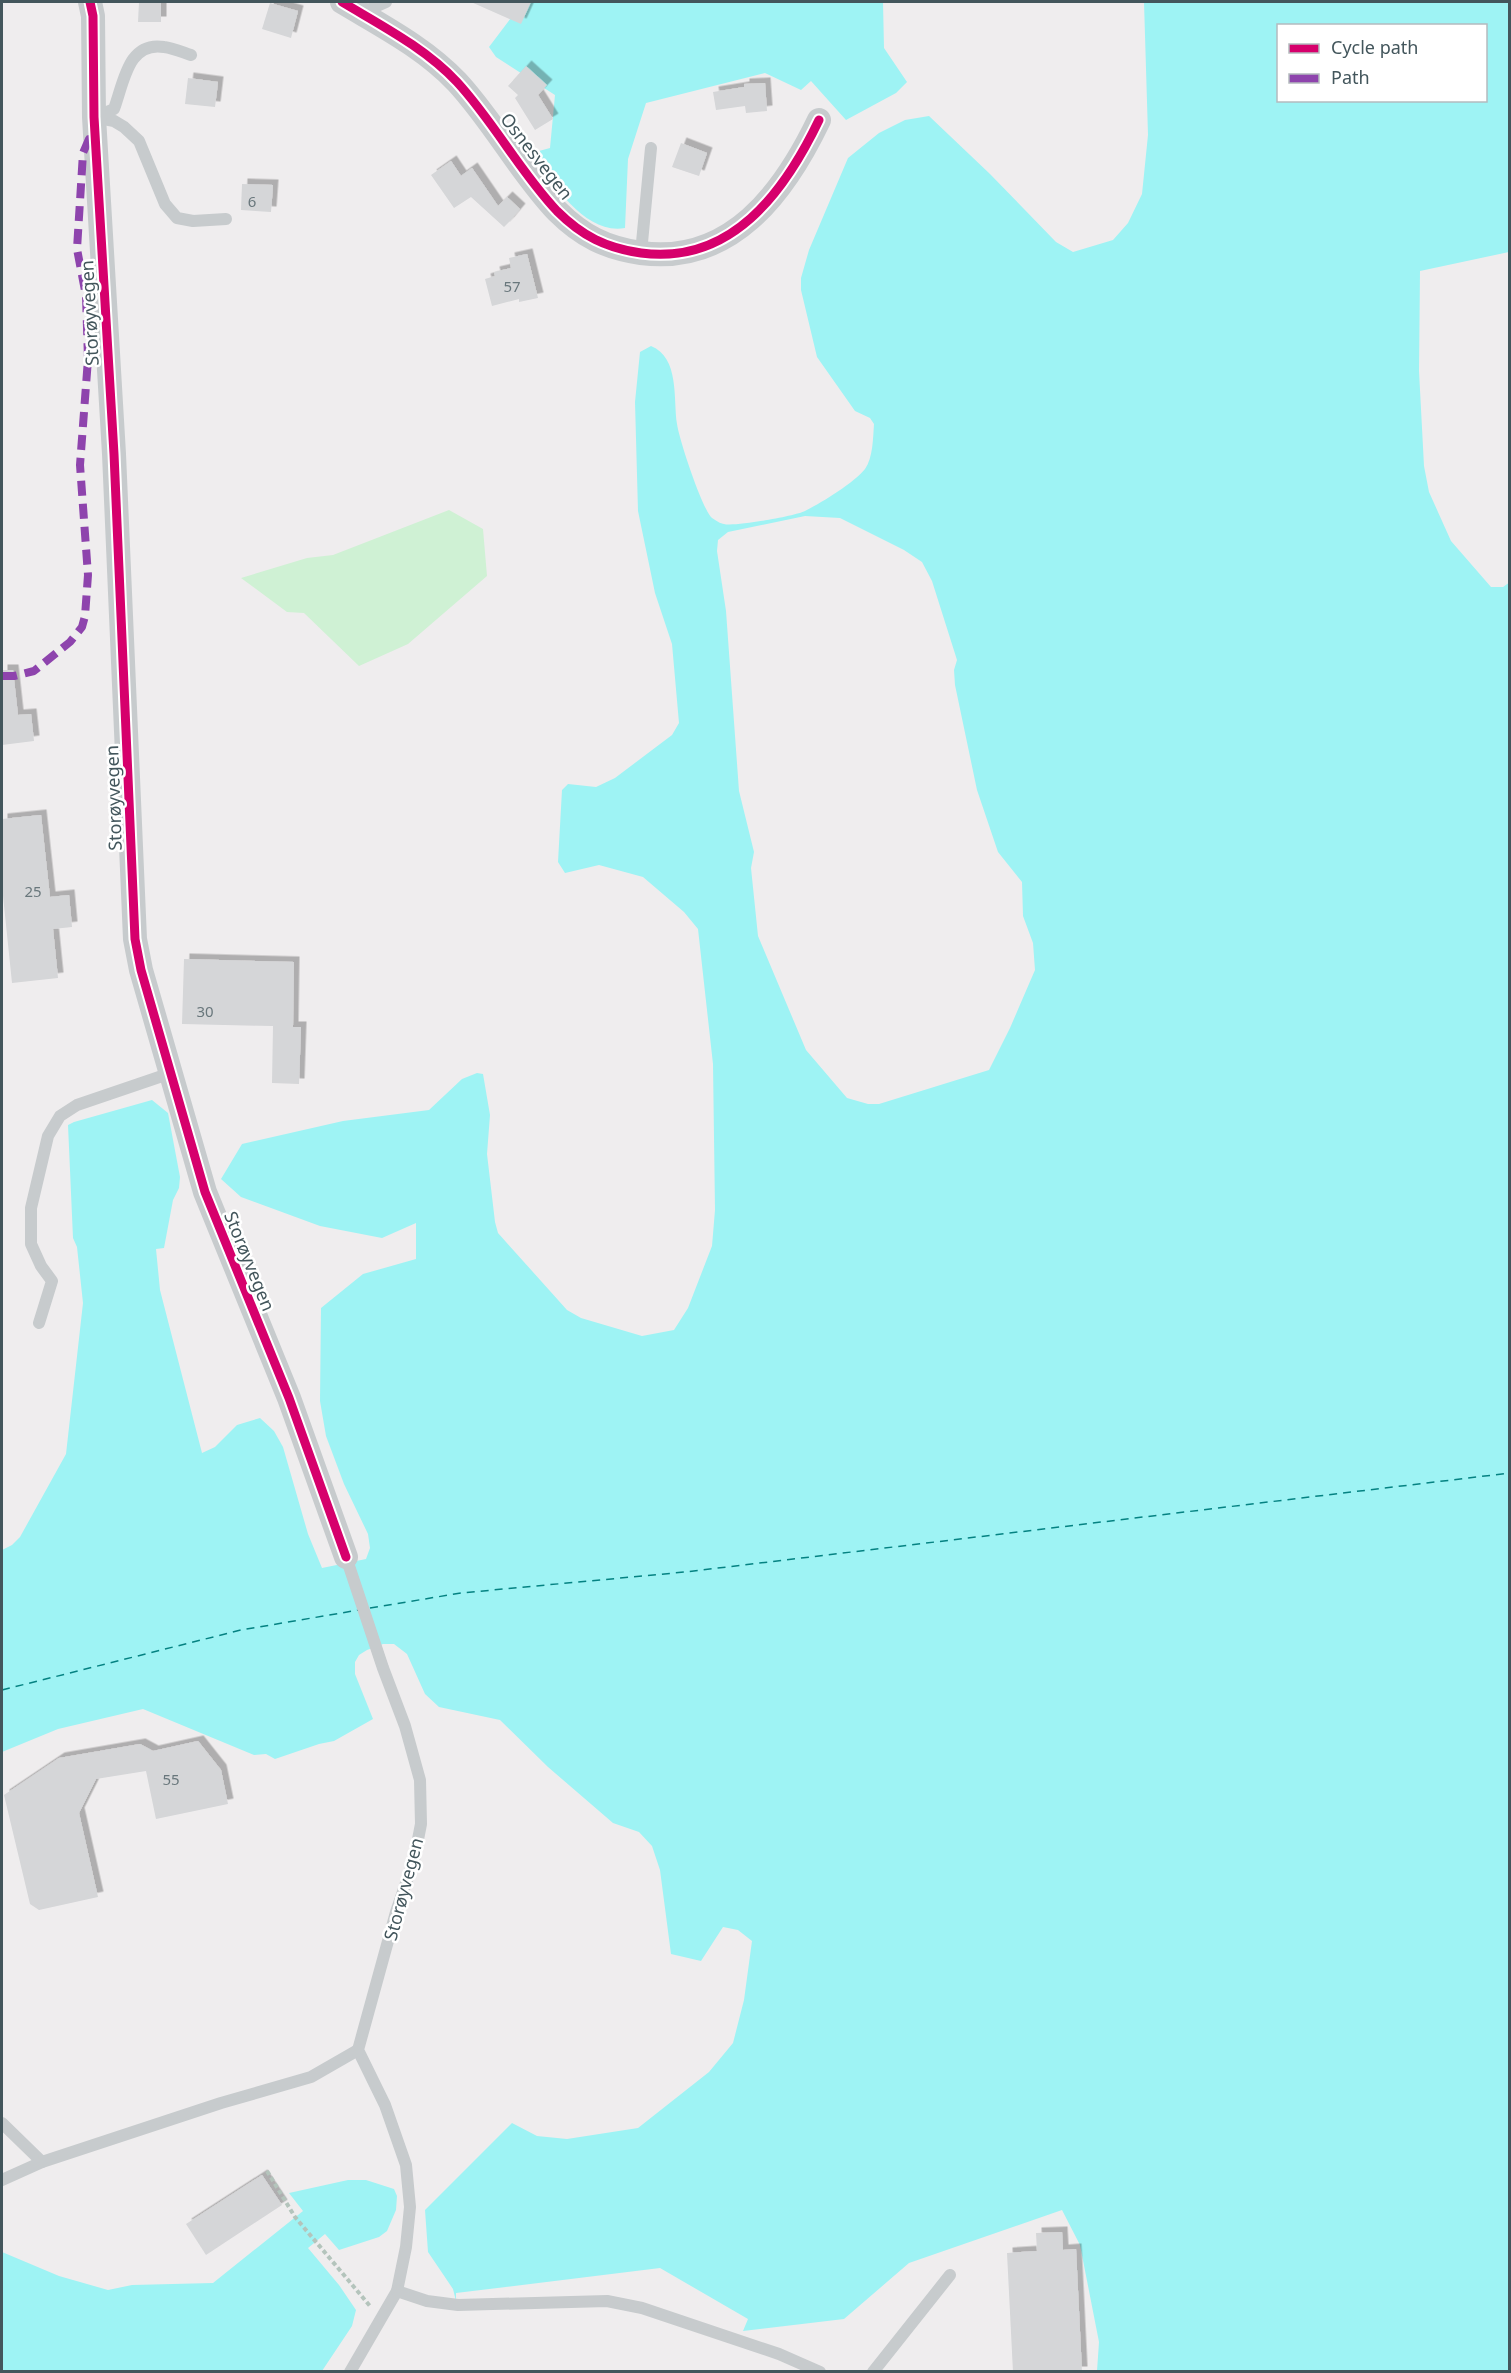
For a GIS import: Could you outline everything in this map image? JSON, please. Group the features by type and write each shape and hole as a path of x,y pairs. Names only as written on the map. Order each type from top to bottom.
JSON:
{"street":[{"name":"Storøyvegen","path":"90,2 93,16 94,117 114,454 135,939 141,970 205,1192 290,1398 346,1557"},
{"name":"Osnesvegen","path":"352,7 410,43 444,69 558,212 597,242 614,249 658,255 693,251 728,237 749,221 783,181 819,120"}],"lane":[{"path":"352,7 386,2"},
{"path":"94,117 114,109 133,56 145,48 163,47 191,55"},
{"path":"94,117 114,121 139,141 165,204 177,218 193,221 226,219"},
{"path":"641,253 651,148"},
{"path":"39,1323 52,1281 41,1266 31,1244 31,1208 48,1136 60,1116 77,1105 171,1072"},
{"name":"Storøyvegen","path":"346,1557 405,1726 420,1780 421,1824 414,1860 396,1912 358,2050"},
{"path":"2,2180 42,2162 221,2103 311,2077 358,2050 385,2104 406,2165 410,2207 406,2247 397,2291 350,2372"},
{"path":"2,2123 42,2162"},
{"path":"873,2372 950,2275"},
{"path":"397,2291 427,2301 458,2305 607,2301 642,2308 779,2354 820,2372"}],"path":[{"path":"267,2171 295,2217 362,2298 383,2318"}],"green space":[{"path":"449,510 483,529 487,576 408,644 359,666 304,613 287,612 241,578 307,558 333,555"}],"water":[{"path":"523,2 883,2 884,48 907,82 896,93 846,120 811,81 801,90 765,73 646,103 628,159 625,228 611,228 585,217 574,207 553,183 537,159 539,151 550,148 555,95 496,57 489,47"},
{"path":"1144,2 1509,2 1509,252 1420,271 1419,371 1424,466 1429,492 1451,541 1491,587 1503,587 1510,582 1509,2371 1097,2371 1099,2342 1080,2245 1062,2210 909,2263 844,2319 743,2331 748,2319 660,2268 456,2293 456,2301 453,2289 428,2252 425,2210 512,2123 537,2136 567,2139 638,2128 709,2072 733,2043 744,2000 752,1941 738,1930 723,1927 701,1961 671,1954 660,1870 652,1846 639,1832 613,1823 548,1767 500,1720 439,1707 425,1694 407,1654 394,1644 383,1644 367,1650 359,1655 355,1662 355,1674 373,1719 334,1741 275,1759 266,1754 254,1755 143,1709 58,1729 2,1752 2,1550 12,1545 20,1537 66,1454 83,1303 77,1247 73,1238 68,1125 152,1100 168,1113 180,1177 164,1248 156,1249 160,1290 202,1453 215,1447 237,1425 260,1418 274,1431 283,1447 308,1534 322,1568 366,1559 370,1548 368,1534 344,1484 326,1436 320,1401 321,1308 363,1274 416,1259 416,1223 382,1238 320,1226 241,1197 221,1179 242,1144 343,1121 429,1110 462,1079 477,1073 483,1074 490,1115 487,1154 498,1233 567,1310 581,1318 642,1336 674,1330 688,1308 712,1246 715,1210 713,1064 698,929 684,912 643,877 599,865 565,873 558,862 562,790 568,784 596,787 615,778 672,735 679,723 672,644 655,593 638,511 635,402 640,352 651,346 667,360 671,369 677,424 682,444 697,488 712,518 730,525 799,513 820,503 860,474 868,464 872,448 874,424 870,418 855,411 817,357 801,290 801,278 809,250 848,158 879,133 905,120 929,116 1056,242 1073,252 1113,240 1128,223 1142,194 1148,135","holes":["805,516 840,518 904,550 922,562 932,581 957,660 954,670 955,685 977,790 998,852 1022,882 1023,916 1033,943 1035,970 989,1070 879,1104 868,1104 847,1098 806,1050 758,936 751,868 754,852 739,791 726,611 717,551 718,540 728,532"]},
{"path":"348,2180 366,2180 394,2189 397,2196 396,2210 387,2231 379,2237 339,2250 325,2234 308,2248 339,2285 356,2310 352,2326 322,2371 2,2371 2,2252 59,2276 108,2290 132,2285 213,2283 303,2211 289,2193"}],"building":[{"path":"139,2 161,2 161,22 138,22"},
{"path":"471,2 531,2 521,24"},
{"path":"270,3 298,11 291,38 262,29"},
{"path":"526,66 547,85 538,95 553,119 535,130 515,98 518,95 508,86"},
{"path":"188,78 218,82 215,107 185,104"},
{"path":"765,83 767,111 746,113 745,106 716,110 713,92 744,87 744,84"},
{"path":"681,143 707,153 699,176 672,167"},
{"path":"451,161 461,176 472,168 498,206 507,197 520,209 504,227 471,197 454,208 431,175"},
{"path":"242,184 273,185 271,212 241,210"},
{"path":"527,254 538,298 519,302 519,299 492,306 485,279 495,276 494,272 511,268 509,258"},
{"path":"2,670 13,670 18,715 31,714 34,741 2,745"},
{"path":"41,815 50,897 69,895 72,927 53,929 58,978 12,983 2,886 2,819"},
{"path":"184,959 294,962 293,1027 301,1027 299,1084 272,1083 273,1026 182,1024"},
{"path":"198,1741 221,1770 228,1804 156,1819 146,1771 96,1779 79,1813 98,1897 39,1910 30,1904 4,1795 59,1758 140,1744 153,1751"},
{"path":"262,2175 282,2205 206,2255 186,2224"},
{"path":"1062,2232 1063,2250 1076,2249 1082,2372 1013,2372 1007,2253 1037,2251 1036,2233"}],"ferry route":[{"path":"370,1608 461,1593 685,1572 1510,1473"},
{"path":"2,1690 241,1630 359,1610"}],"marked path":[{"path":"2,676 14,676 34,671 70,642 82,627 85,616 88,575 80,465 88,359 86,296 77,249 83,153 89,139 96,139"}],"cycle path":[{"path":"90,2 93,16 94,117 114,454 135,939 141,970 205,1192 289,1398 346,1557"},
{"path":"342,2 402,38 445,70 470,97 531,180 566,220 595,240 628,251 673,254 702,248 728,235 751,218 771,197 789,173 819,120"}]}
